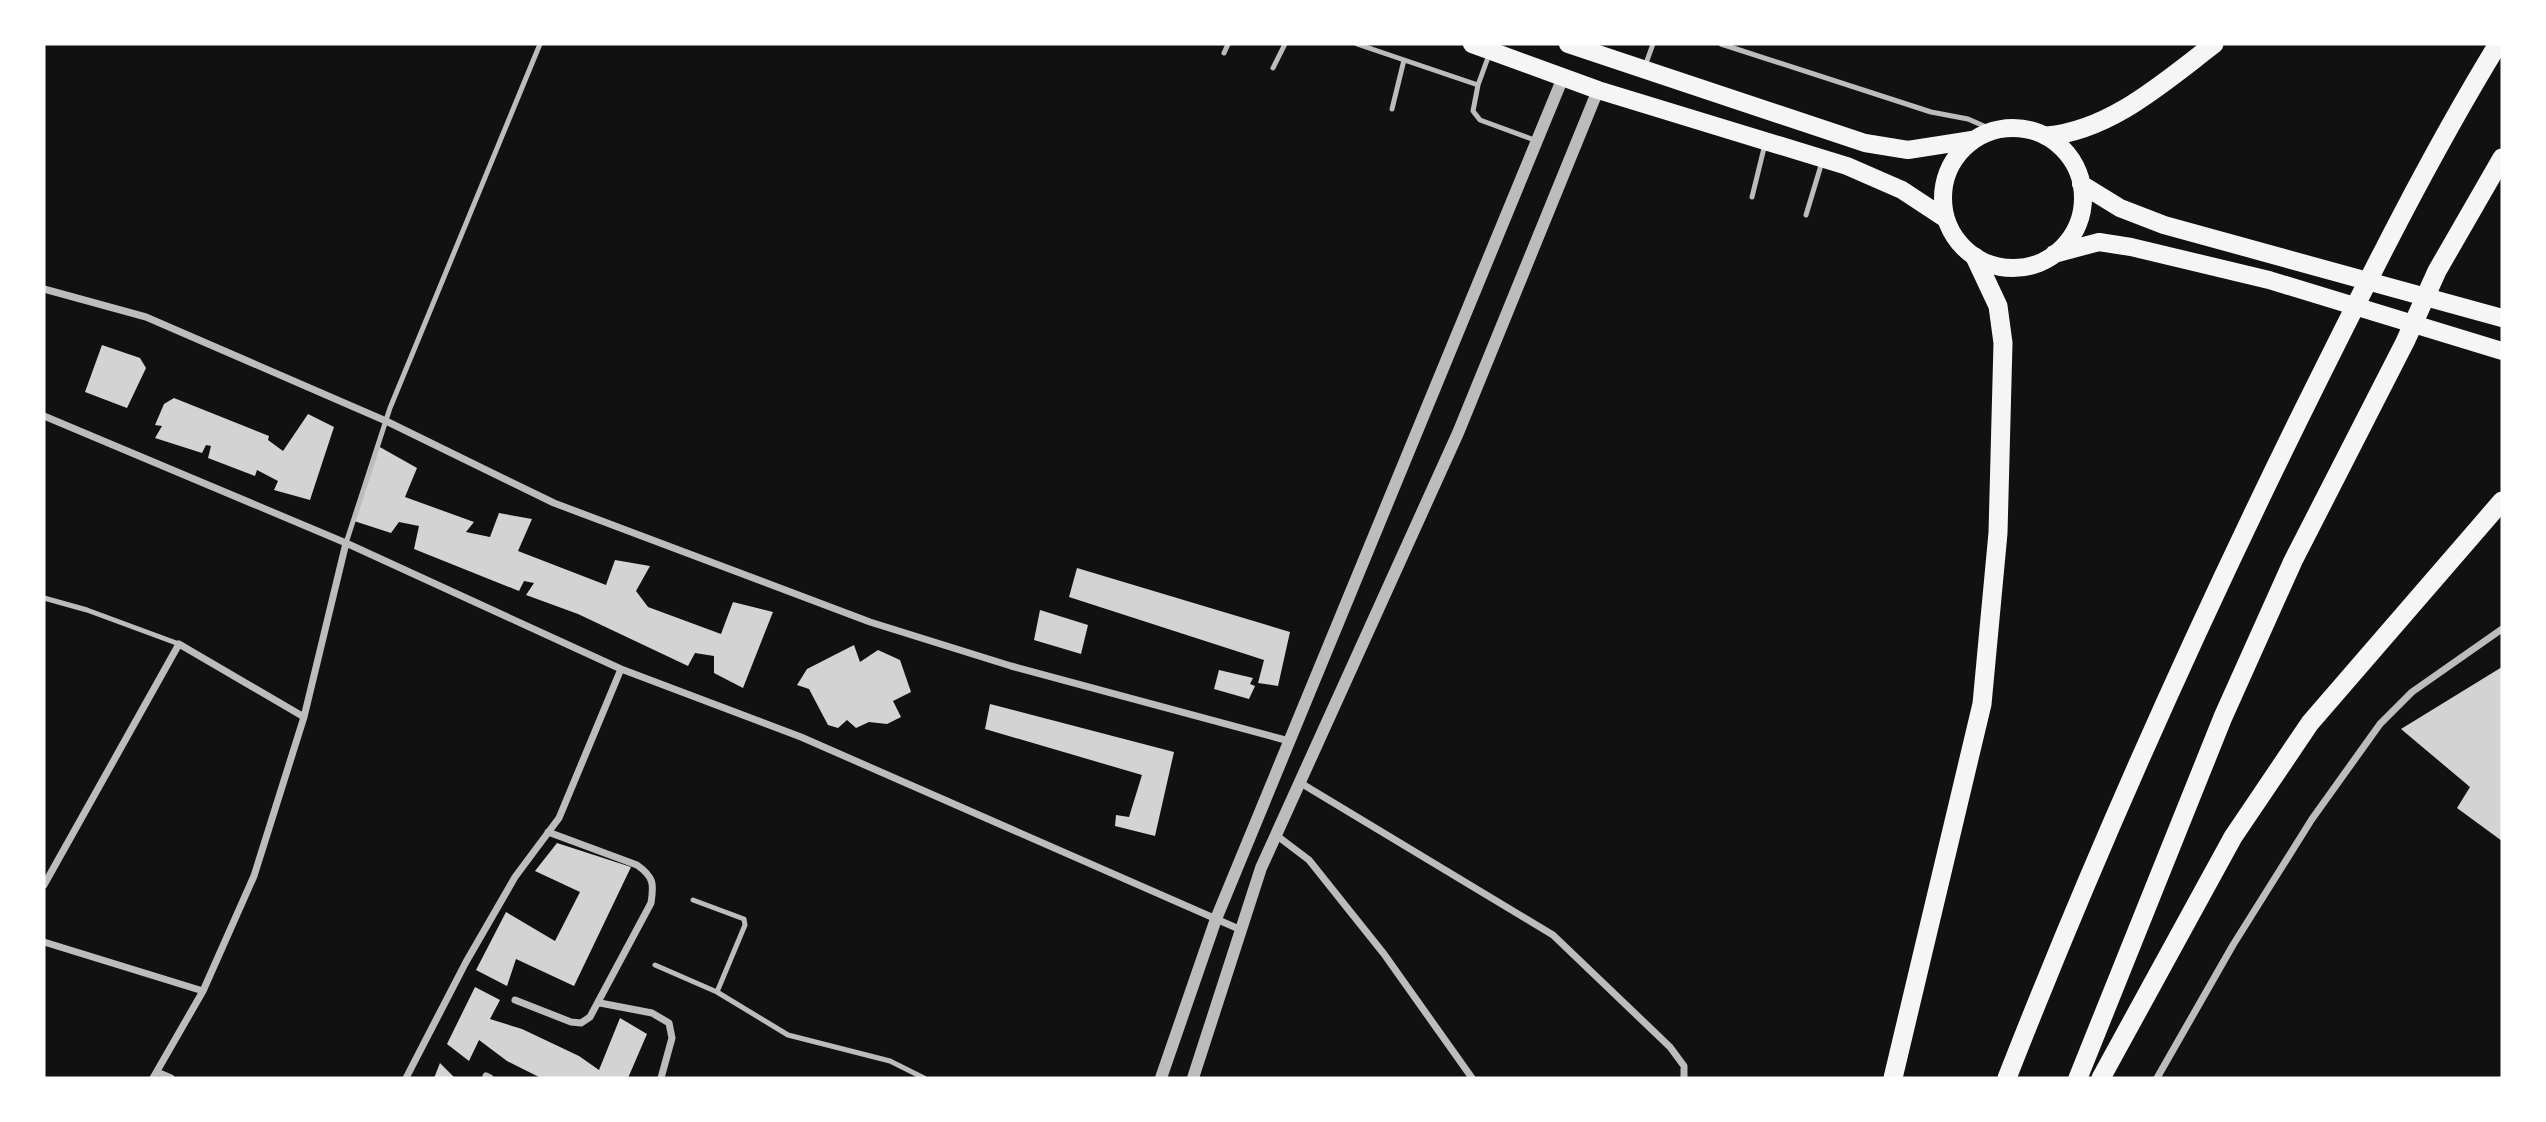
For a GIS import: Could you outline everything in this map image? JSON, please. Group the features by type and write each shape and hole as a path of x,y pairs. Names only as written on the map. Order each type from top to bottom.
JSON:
{"highway":[{"path":"1472,44 1564,75 1598,90 1823,159 1902,190 1945,219"},
{"path":"1568,44 1891,149 1922,149 1972,140 1993,130 2025,128 2047,136 2070,156 2081,184 2082,208 2078,223 2066,243 2054,254"},
{"path":"2047,136 2086,129 2109,118 2214,44"},
{"path":"2007,1078 2159,716 2233,554 2375,264 2498,44"},
{"path":"1972,140 1954,159 1946,175 1942,201 1945,219 1960,244 1975,257 1990,264 2015,268 2099,242 2131,247 2269,280 2502,351"},
{"path":"2078,1078 2223,717 2293,561 2405,342 2437,271 2502,158"},
{"path":"2081,184 2120,208 2164,225 2502,318"},
{"path":"1893,1078 1974,747 1992,617 1998,533 2003,343 1998,306 1975,257"},
{"path":"2101,1078 2233,837 2310,723 2502,501"}],"street":[{"path":"1161,1078 1216,919 1564,75"},
{"path":"1193,1078 1239,929 1276,835 1458,433 1598,90"},
{"path":"44,289 146,317 386,421 554,503 870,622 1050,677 1289,741"},
{"path":"44,416 346,543 621,669 801,737 1239,929"},
{"path":"172,1078 155,1075 203,991 254,876 304,717 346,543"},
{"path":"2157,1078 2312,819 2380,724 2412,692 2474,652 2502,629"},
{"path":"44,885 179,645 304,717"},
{"path":"406,1078 466,961 515,877 559,818 621,669"},
{"path":"1300,782 1553,935 1670,1047 1684,1066 1684,1078"},
{"path":"515,1000 581,1023 600,1003 651,903 654,883 648,873 637,866 548,832"},
{"path":"1276,835 1309,860 1384,954 1472,1078"},
{"path":"44,942 203,991"},
{"path":"600,1003 652,1013 669,1023 672,1038 661,1078"}],"lane":[{"path":"346,543 386,421 540,44"},
{"path":"1224,53 1228,44"},
{"path":"1273,68 1285,44"},
{"path":"1357,44 1478,85"},
{"path":"1644,69 1653,44"},
{"path":"1721,44 1931,112 1968,119 1993,130"},
{"path":"1491,50 1478,85 1473,111 1480,120 1537,141"},
{"path":"1392,109 1404,60"},
{"path":"1752,197 1766,141"},
{"path":"1806,215 1823,159"},
{"path":"44,598 87,610 179,645"},
{"path":"694,900 744,919 745,925 717,992"},
{"path":"655,965 717,992 788,1035 890,1061 924,1078"}],"building":[{"path":"102,345 140,358 146,368 127,408 85,392"},
{"path":"174,398 269,436 268,440 283,451 308,414 334,427 310,500 274,490 278,481 257,470 255,476 208,458 211,446 206,445 202,453 155,438 162,426 155,425 164,404"},
{"path":"378,446 417,468 405,497 474,522 466,532 490,537 499,513 532,519 518,551 606,585 615,560 650,566 636,591 648,607 721,634 733,602 773,612 743,688 714,673 714,656 695,653 688,666 578,614 526,595 534,583 524,581 519,591 414,549 419,526 399,522 391,533 354,521"},
{"path":"1077,568 1290,632 1278,686 1258,683 1264,660 1069,597"},
{"path":"1040,610 1088,625 1081,654 1034,640"},
{"path":"854,645 860,662 878,650 900,660 911,692 893,701 901,717 887,724 869,722 856,728 847,720 838,728 828,725 809,689 797,685 807,669"},
{"path":"2502,667 2502,841 2457,808 2470,787 2401,729"},
{"path":"1219,670 1253,678 1250,684 1255,686 1249,699 1214,689"},
{"path":"990,704 1174,752 1155,836 1115,826 1116,815 1129,817 1142,775 985,729"},
{"path":"557,843 631,867 574,986 516,959 507,986 476,970 506,912 555,941 580,892 535,871"},
{"path":"475,987 500,1000 490,1019 522,1029 579,1056 599,1070 620,1018 647,1034 628,1078 541,1078 507,1061 479,1040 469,1061 447,1044"},
{"path":"440,1063 455,1078 434,1078"}]}
